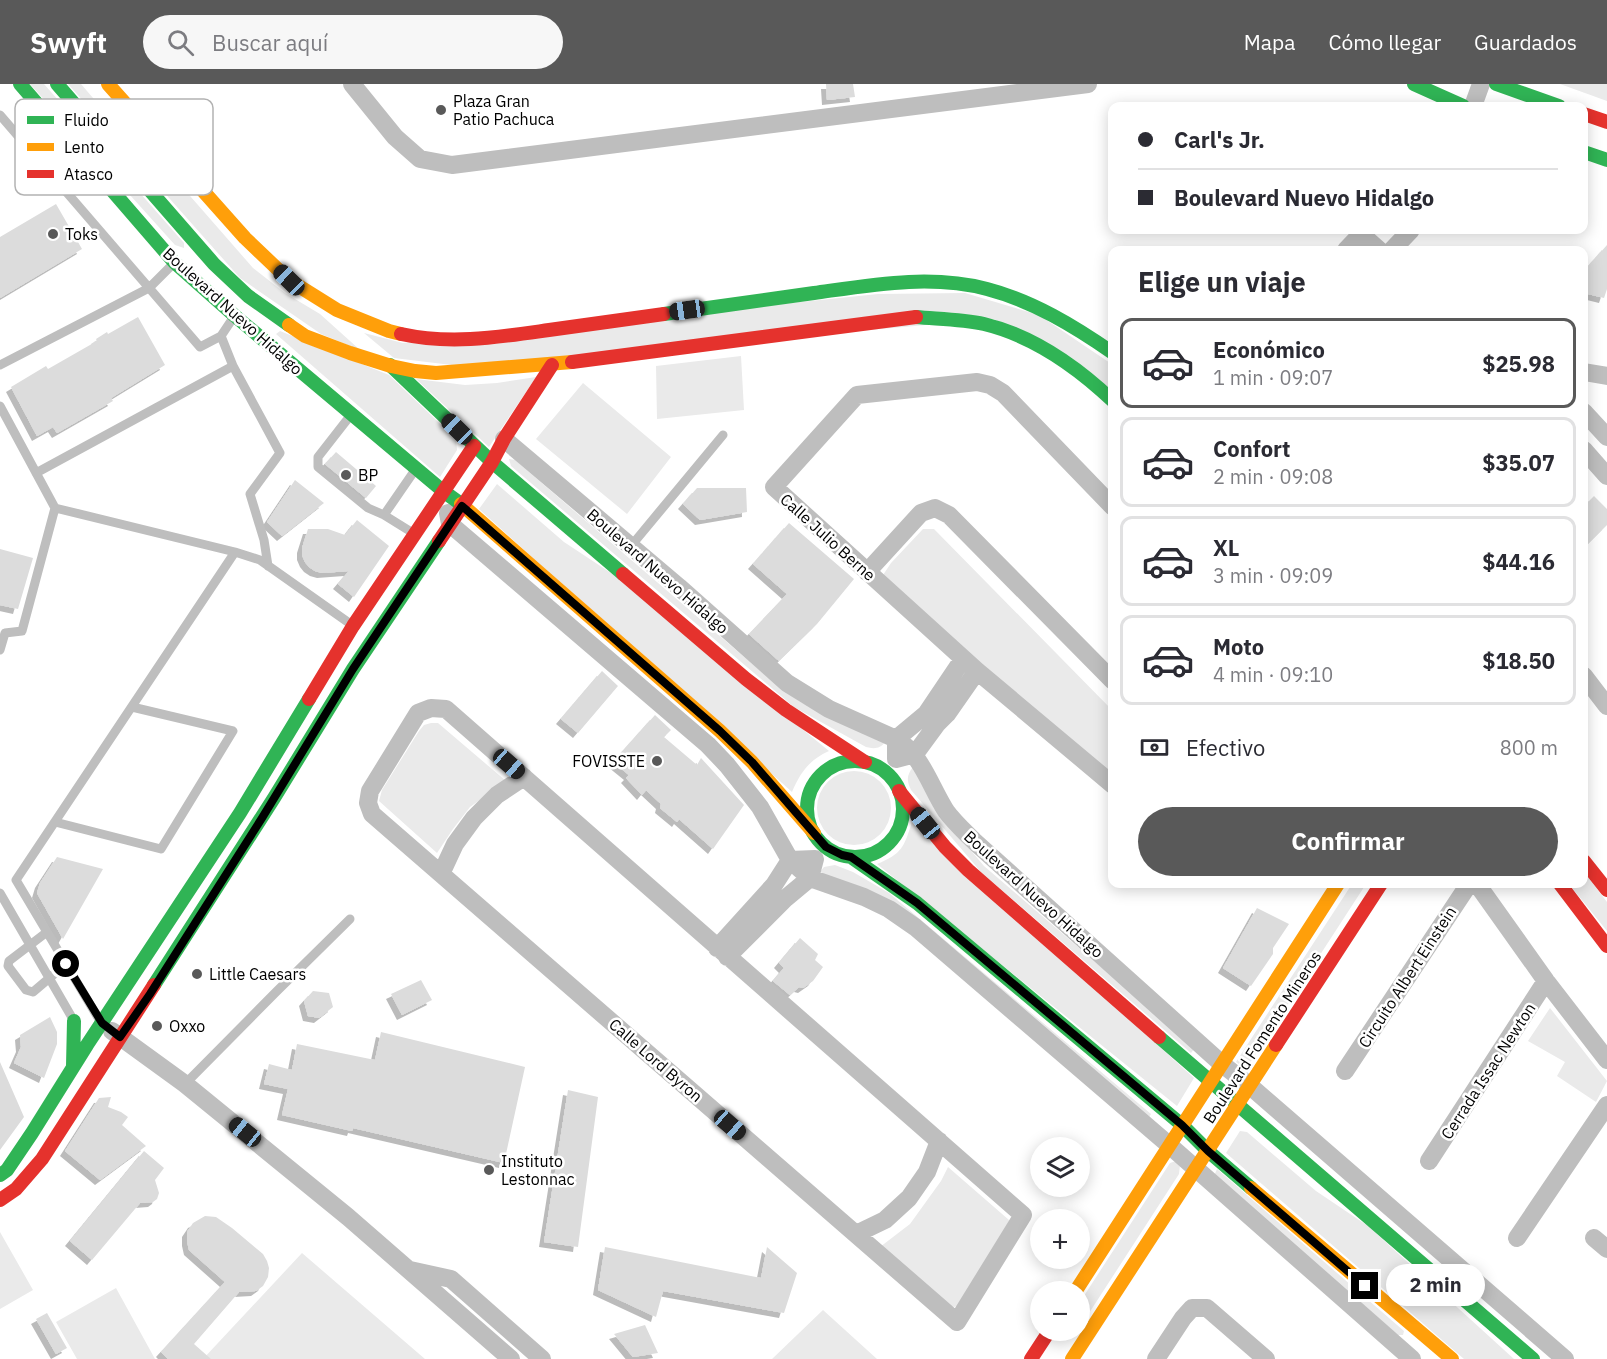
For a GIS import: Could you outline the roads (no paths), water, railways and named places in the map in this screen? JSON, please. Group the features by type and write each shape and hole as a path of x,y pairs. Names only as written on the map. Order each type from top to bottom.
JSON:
{"street":[{"name":"Boulevard Nuevo Hidalgo","path":"21,84 33,99"},
{"name":"Boulevard Nuevo Hidalgo","path":"57,84 70,99"},
{"name":"Boulevard Nuevo Hidalgo","path":"108,84 121,99"},
{"path":"352,84 395,137 420,159 452,165 1088,84"},
{"path":"1414,84 1454,102"},
{"path":"1474,102 1481,84"},
{"path":"1496,84 1512,99 1532,102"},
{"path":"1588,115 1607,122"},
{"path":"1588,153 1607,160"},
{"name":"Boulevard Nuevo Hidalgo","path":"115,195 159,245 182,257 235,316 462,506 720,731 752,762 818,846"},
{"name":"Boulevard Nuevo Hidalgo","path":"154,195 214,264 248,296 305,336 391,366 436,373 552,365 911,318 952,320 992,326 1023,337 1056,355 1097,385 1108,397"},
{"name":"Boulevard Nuevo Hidalgo","path":"206,195 245,238 289,280 337,310 389,331 421,338 485,339 845,289 937,282 977,287 1020,299 1058,317 1108,350"},
{"path":"1350,246 1361,234"},
{"path":"1365,234 1375,246"},
{"path":"1396,246 1408,234"},
{"path":"182,257 214,264"},
{"path":"235,316 248,296"},
{"name":"Boulevard Nuevo Hidalgo","path":"337,310 391,366 492,462 746,679 786,710 865,762"},
{"path":"0,1174 7,1170 73,1068 120,1037 262,818 353,669 492,462 504,439 552,365"},
{"path":"1588,373 1607,376"},
{"name":"Calle Julio Berne","path":"1108,502 1004,393 990,385 977,382 856,395 774,487 970,665 1108,781"},
{"path":"1588,416 1607,437"},
{"name":"Boulevard Nuevo Hidalgo","path":"504,439 631,546 787,683 829,709 906,745 915,754 947,813 975,842 1222,1064 1565,1359"},
{"path":"0,1200 16,1190 42,1159 96,1054 102,1023 240,813 353,626 474,446"},
{"path":"1588,455 1607,476"},
{"path":"443,491 450,524 708,745 760,807 790,860 810,878 864,897 889,909 915,927 1196,1168 1412,1359 1418,1331"},
{"path":"867,572 921,513 935,508 949,515 1108,676"},
{"path":"780,891 790,860 818,846 851,857 868,855 891,841 900,826 902,817 902,800 891,766 896,739 932,719 947,714 970,665"},
{"path":"1588,681 1607,706"},
{"name":"Calle Lord Byron","path":"431,708 446,710 524,777 1023,1215 957,1322 372,814 368,803 370,792 418,713 431,708"},
{"path":"810,878 818,846 807,807 816,781 838,764 856,761 891,766 915,754 932,719"},
{"path":"441,874 455,844 474,818 497,795 524,777"},
{"name":"Boulevard Nuevo Hidalgo","path":"899,791 945,847 968,870 1210,1082 1533,1359"},
{"path":"851,857 917,903 1182,1125 1208,1151 1452,1359"},
{"path":"1588,866 1607,890"},
{"path":"722,952 780,891 810,878"},
{"name":"Boulevard Fomento Mineros","path":"1082,1281 1335,888"},
{"name":"Boulevard Fomento Mineros","path":"1072,1359 1379,888"},
{"name":"Circuito Albert Einstein","path":"1345,1071 1466,888"},
{"path":"1480,888 1546,981 1607,1060"},
{"path":"1563,888 1607,946"},
{"name":"Cerrada Issac Newton","path":"1430,1161 1546,981"},
{"path":"73,1068 74,1021"},
{"path":"102,1023 185,1084 348,1217 511,1359"},
{"path":"1517,1238 1607,1105"},
{"path":"856,1234 885,1220 909,1198 927,1172 939,1141"},
{"path":"409,1270 451,1279 542,1359"},
{"path":"1156,1359 1192,1308 1207,1308 1266,1359"},
{"path":"1031,1359 1043,1341"}],"lane":[{"path":"0,115 15,132"},
{"path":"69,195 200,347 220,336 235,316"},
{"path":"0,365 149,288 182,257"},
{"path":"220,336 233,366 280,453 250,494 264,540 268,566"},
{"path":"36,473 233,366"},
{"path":"0,406 55,508 22,631 5,633 0,650"},
{"path":"352,414 318,457 318,467 368,508 415,533"},
{"path":"631,546 723,435"},
{"path":"384,515 416,468"},
{"path":"55,508 260,560 353,626"},
{"path":"96,1054 74,1021 1,895 16,880 235,552"},
{"path":"55,822 161,849 233,731 132,707"},
{"path":"16,880 102,1023"},
{"path":"185,1084 350,918"},
{"path":"47,932 9,961 8,966 26,990 33,992 66,964"}],"place":[{"name":"Plaza Gran Patio Pachuca","path":"441,110"},
{"name":"Toks","path":"53,234"},
{"name":"BP","path":"346,475"},
{"name":"FOVISSTE","path":"657,761"},
{"name":"Little Caesars","path":"197,974"},
{"name":"Oxxo","path":"157,1026"},
{"name":"Instituto Lestonnac","path":"489,1170"}]}
